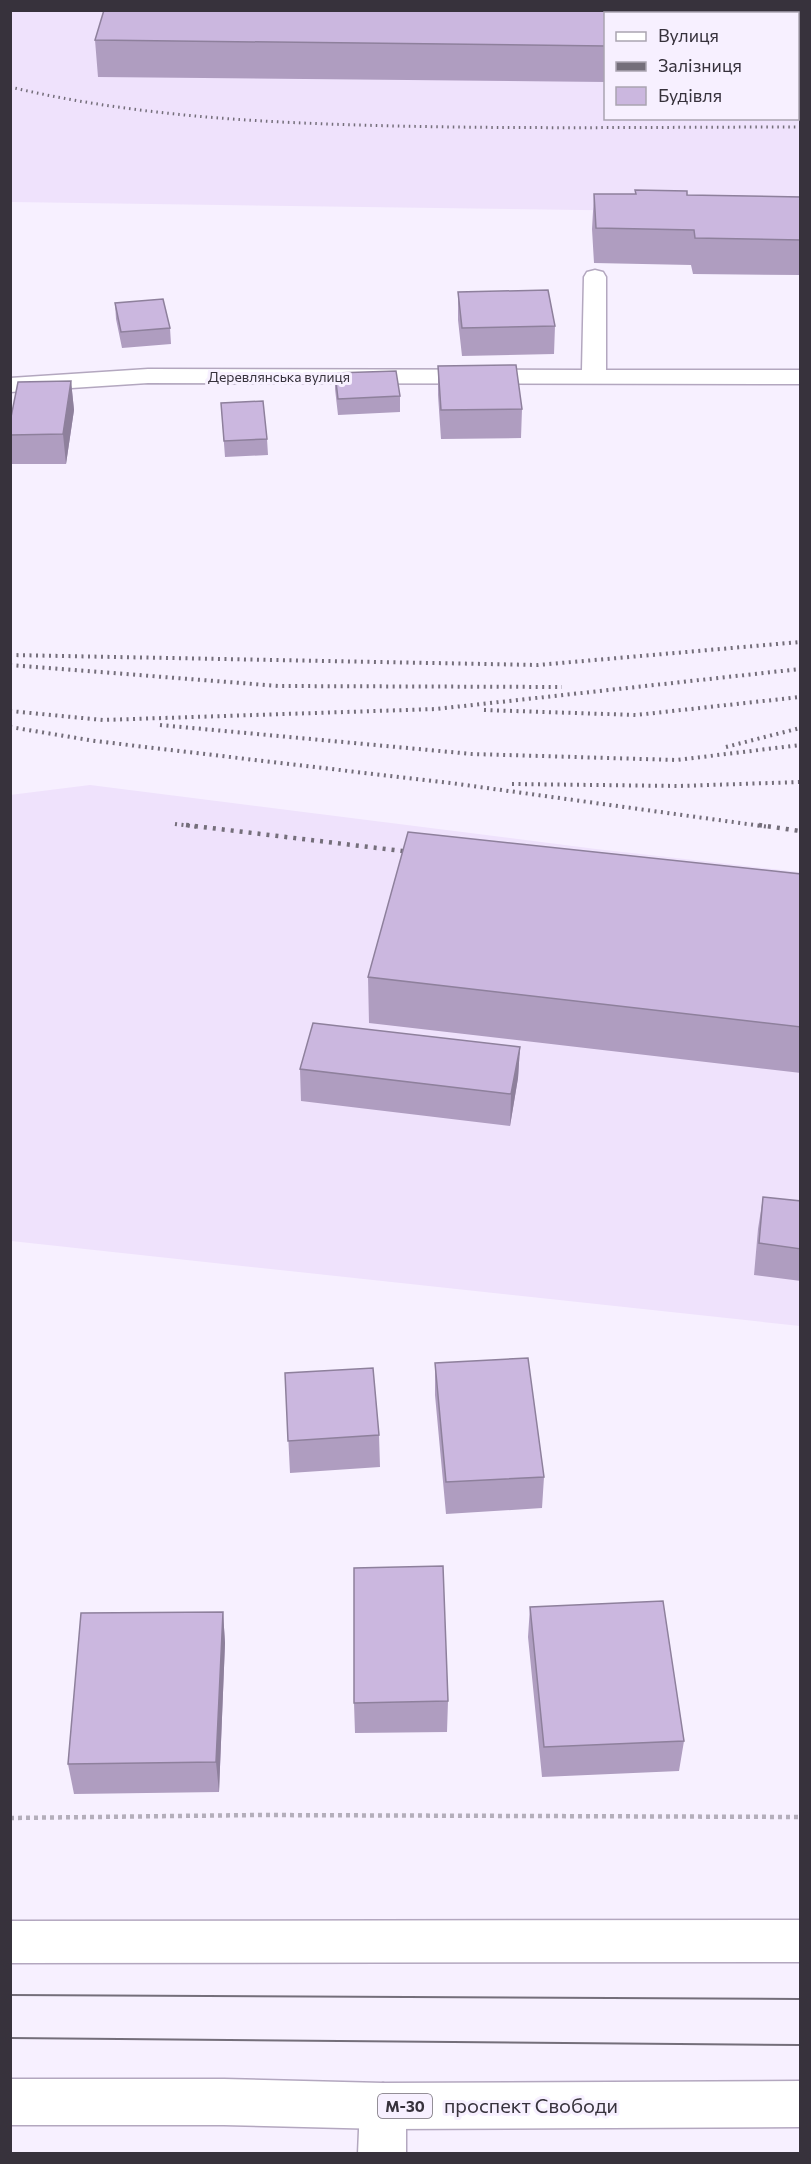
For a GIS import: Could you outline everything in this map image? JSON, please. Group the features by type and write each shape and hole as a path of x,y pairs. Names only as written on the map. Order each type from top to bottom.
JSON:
{"main road":[{"path":"594,376 595,277"},
{"name":"Деревлянська вулиця","path":"10,385 148,376 801,377"},
{"path":"10,1942 801,1941"},
{"name":"проспект Свободи","path":"10,2102 224,2102 383,2106 801,2104"},
{"path":"382,2154 383,2106"}],"path":[{"path":"10,1818 258,1815 801,1817"}],"shaded area":[{"path":"11,11 800,11 800,213 11,202"},
{"path":"90,785 596,849 800,872 800,1326 11,1241 10,795"}],"building":[{"path":"104,10 801,10 801,48 799,48 799,12 604,12 604,46 95,40"},
{"path":"635,190 687,191 687,195 801,197 801,240 695,238 694,230 596,228 594,194 636,194"},
{"path":"548,290 555,326 462,328 458,292"},
{"path":"163,299 170,328 121,332 115,303"},
{"path":"516,365 522,409 441,410 438,366"},
{"path":"396,371 400,396 338,399 335,373"},
{"path":"71,381 63,434 10,435 10,422 18,382"},
{"path":"263,401 267,439 224,441 221,403"},
{"path":"408,832 801,874 801,1027 368,977"},
{"path":"313,1023 520,1047 511,1094 300,1069"},
{"path":"763,1197 801,1201 801,1249 759,1243"},
{"path":"528,1358 544,1477 446,1482 435,1363"},
{"path":"373,1368 379,1435 288,1441 285,1373"},
{"path":"443,1566 448,1701 354,1703 354,1568"},
{"path":"663,1601 684,1741 544,1747 530,1607"},
{"path":"223,1612 216,1762 68,1764 81,1613"}],"tram line":[{"path":"10,1995 800,1999"},
{"path":"10,2038 800,2045"}],"railway":[{"path":"10,87 154,112 299,123 498,127 800,127"},
{"path":"10,655 538,665 800,642"},
{"path":"10,665 279,686 562,687"},
{"path":"10,711 103,720 436,709 800,669"},
{"path":"484,710 636,715 800,697"},
{"path":"160,725 472,754 677,760 800,745"},
{"path":"10,727 95,741 458,784 769,827"},
{"path":"726,747 800,728"},
{"path":"512,784 679,786 800,782"},
{"path":"175,824 199,827"},
{"path":"186,825 419,853"},
{"path":"759,825 800,831"}]}
